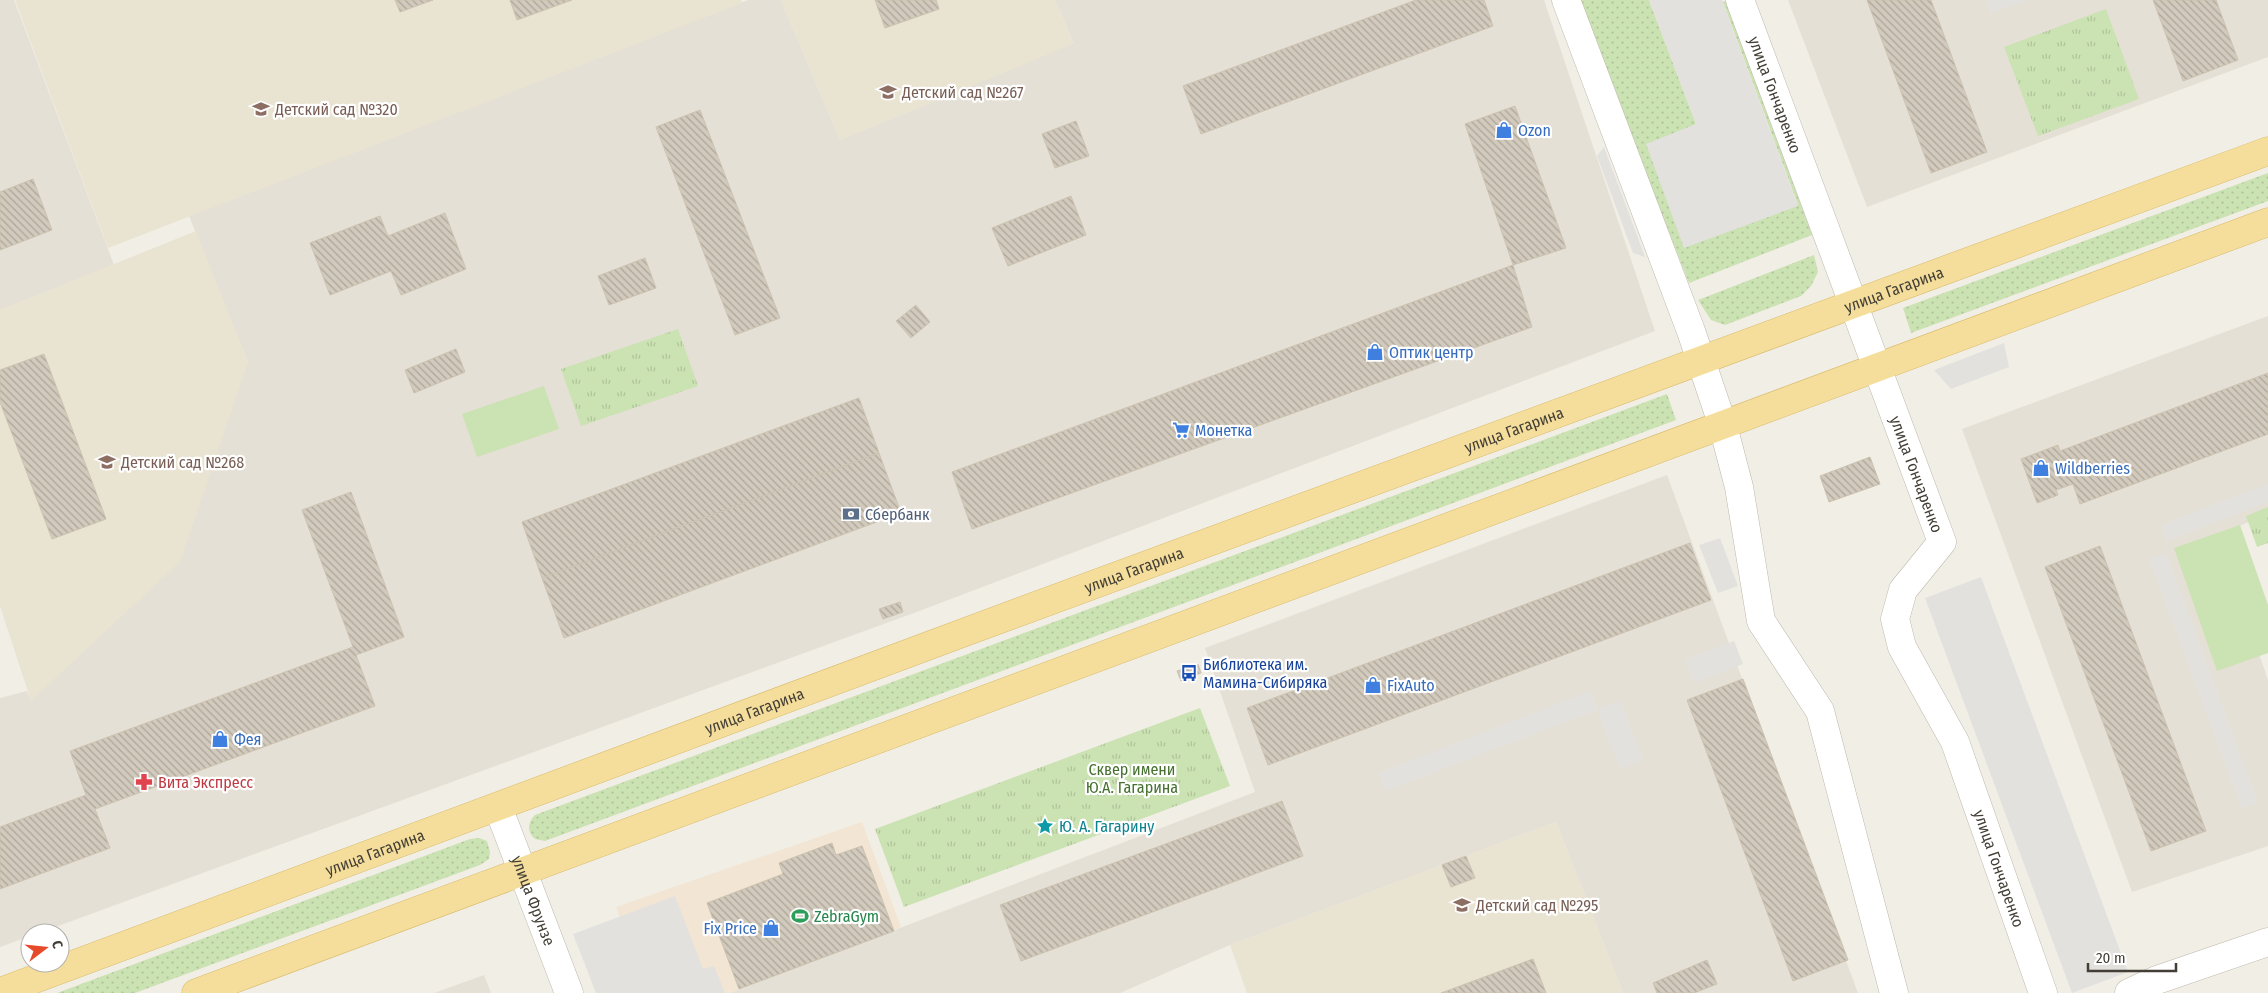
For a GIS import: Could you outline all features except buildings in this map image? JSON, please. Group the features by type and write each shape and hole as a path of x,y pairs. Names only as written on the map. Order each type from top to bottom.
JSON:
{"main road":[{"name":"улица Гагарина","path":"9,991 976,628 2268,151"},
{"path":"196,993 2268,222"}],"street":[{"path":"1566,0 1701,360 1723,426 1739,487 1761,621 1820,711 1891,992"},
{"name":"улица Гончаренко","path":"1740,0 1942,542 1903,590 1895,619 1902,647 1955,742 2043,993"},
{"name":"улица Фрунзе","path":"498,807 569,993"},
{"path":"2129,993 2157,980 2268,942"}],"shaded area":[{"path":"0,0 14,0 114,265 0,310"},
{"name":"Детский сад №320","path":"15,0 741,0 742,3 108,248"},
{"path":"748,0 781,0 840,140 1073,43 1055,0 1544,0 1655,331 922,610 66,923 20,923 20,940 0,947 0,698 27,691 31,701 248,362 189,216"},
{"name":"Детский сад №267","path":"781,0 1055,0 1073,44 840,140"},
{"path":"1649,0 1722,0 1798,206 1684,248 1646,144 1696,124"},
{"path":"1788,0 2268,0 2268,57 1867,207"},
{"path":"1986,0 2029,0 1991,13"},
{"path":"1604,147 1645,257 1633,253 1597,156"},
{"name":"Детский сад №268","path":"196,231 248,362 180,562 31,701 0,606 0,310"},
{"path":"2268,316 2268,514 2218,535 2268,680 2268,846 2132,892 1962,429"},
{"path":"2004,343 2009,367 1951,389 1934,370"},
{"path":"1667,475 1858,993 1623,993 1556,822 1230,945 1120,993 730,993 1255,792 1205,648"},
{"path":"2268,484 2268,502 2167,541 2161,525"},
{"path":"1720,538 1738,586 1718,593 1699,545"},
{"path":"2166,553 2258,803 2242,809 2149,559"},
{"path":"1981,577 2128,972 2072,993 1925,598"},
{"path":"1734,641 1743,664 1694,683 1685,660"},
{"path":"1590,691 1597,709 1620,701 1643,760 1620,769 1597,710 1385,791 1379,773"},
{"path":"862,822 901,927 730,993 646,993 616,907"},
{"name":"Детский сад №295","path":"1556,822 1623,993 1247,993 1230,945"},
{"path":"675,896 703,969 714,966 725,993 596,993 573,934"},
{"path":"484,975 491,993 434,993"}],"green space":[{"path":"1578,0 1649,0 1696,124 1798,205 1723,2 1726,1 1812,235 1689,283"},
{"path":"2106,9 2139,99 2038,136 2004,47"},
{"path":"2268,173 2268,201 1911,333 1903,308"},
{"path":"1814,255 1818,272 1811,286 1801,296 1725,325 1711,320 1698,300"},
{"path":"678,329 698,386 581,426 561,369"},
{"path":"544,386 559,429 477,457 462,414"},
{"path":"1667,394 1676,420 545,841 535,839 530,833 529,824 535,815"},
{"path":"2268,507 2268,543 2257,547 2246,516"},
{"path":"2240,525 2268,605 2268,653 2217,671 2174,548"},
{"name":"Сквер имени Ю.А. Гагарина","path":"1200,708 1230,786 904,907 875,829"},
{"path":"479,838 487,841 490,852 489,859 480,865 135,993 57,993 470,839"}],"place":[{"name":"Детский сад №267","path":"888,92"},
{"name":"Детский сад №320","path":"261,109"},
{"name":"Ozon","path":"1504,130"},
{"name":"Оптик центр","path":"1375,352"},
{"name":"Монетка","path":"1181,430"},
{"name":"Детский сад №268","path":"107,462"},
{"name":"Wildberries","path":"2041,468"},
{"name":"Сбербанк","path":"851,514"},
{"name":"Библиотека им. Мамина-Сибиряка","path":"1189,673"},
{"name":"FixAuto","path":"1373,685"},
{"name":"Фея","path":"220,739"},
{"name":"Вита Экспресс","path":"144,782"},
{"name":"Ю. А. Гагарину","path":"1045,826"},
{"name":"Детский сад №295","path":"1462,905"},
{"name":"ZebraGym","path":"800,916"},
{"name":"Fix Price","path":"771,928"}]}
